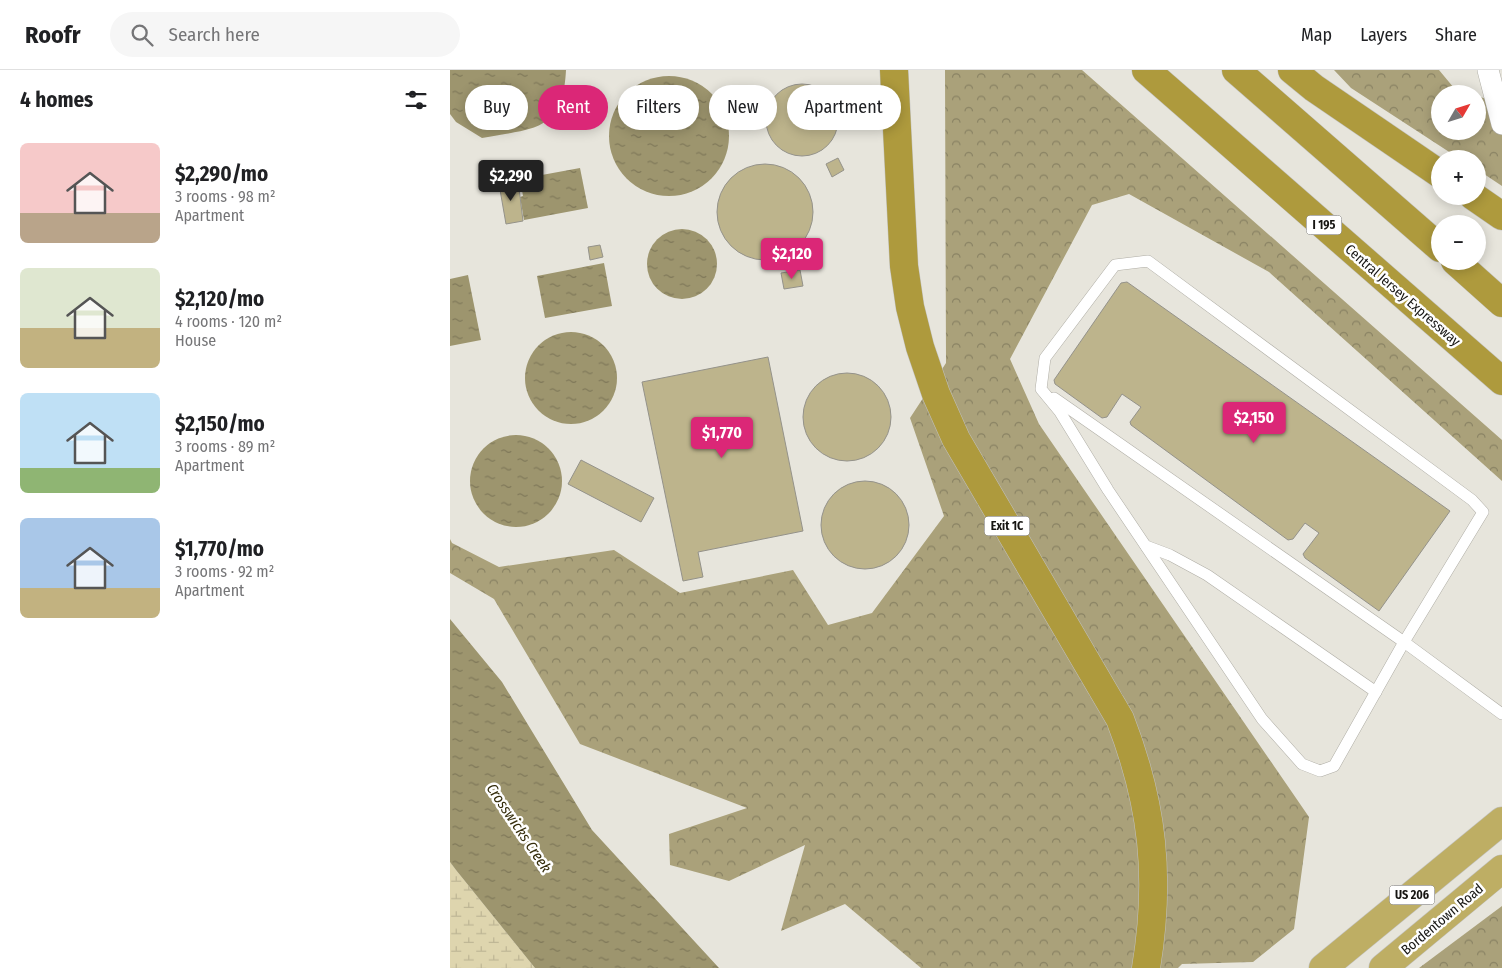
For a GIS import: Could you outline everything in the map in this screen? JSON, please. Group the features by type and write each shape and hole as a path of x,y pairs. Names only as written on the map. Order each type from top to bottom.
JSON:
{"highway":[{"name":"Exit 1C","path":"894,70 904,266 920,347 936,394 956,439 1120,719 1136,760 1147,801 1153,844 1155,887 1153,930 1146,968"},
{"name":"Central Jersey Expressway","path":"1146,70 1502,381"},
{"path":"1236,70 1431,241"},
{"path":"1292,70 1314,88 1431,168"},
{"path":"1486,205 1502,216"},
{"path":"1466,270 1502,302"},
{"path":"1468,270 1502,296"},
{"name":"US 206","path":"1323,968 1502,821"},
{"name":"Bordentown Road","path":"1382,968 1502,869"}],"street":[{"path":"1488,70 1502,124"}],"lane":[{"path":"1148,260 1472,500 1483,512 1404,642 1334,766 1320,771 1302,764 1262,718 1108,490 1060,412 1041,389 1045,358 1115,265 1148,260"},
{"path":"1041,389 1404,642 1502,714"},
{"path":"1146,546 1170,555 1207,575 1376,692"}],"green space":[{"path":"945,70 1082,70 1502,440 1502,481 1269,272 1129,194 1092,205 1010,359 1039,424 1309,817 1294,929 1253,962 1182,964 1178,968 921,968 845,904 781,931 805,845 729,881 670,865 669,834 747,808 580,744 494,599 450,573 450,539 452,543 499,567 614,550 680,593 793,570 828,625 872,613 944,516 910,418 946,363"},
{"path":"1334,70 1439,70 1452,85 1431,85 1431,140 1486,140 1486,99 1502,105 1502,186 1486,175 1486,150 1446,150 1351,88"},
{"path":"450,862 456,870 535,968 450,968"},
{"path":"1502,906 1502,968 1419,968"}],"water":[{"path":"450,70 566,70 565,85 538,85 538,126 530,129 528,129 528,85 465,85 465,128 456,122 450,114"},
{"path":"657,77 681,77 702,86 709,92 709,130 728,130 728,148 719,169 702,186 681,195 657,195 636,186 619,169 610,148 610,124 618,105 618,130 699,130 699,85 638,85"},
{"path":"469,130 525,130 516,132 482,138"},
{"path":"580,168 588,208 524,220 520,197 523,196 520,179"},
{"path":"689,229 702,235 711,244 715,250 717,264 715,278 707,289 696,297 675,299 668,297 657,289 649,278 647,257 649,250 657,239 668,231"},
{"path":"604,263 612,306 545,318 537,276"},
{"path":"468,275 481,340 450,346 450,279"},
{"path":"571,332 589,335 604,345 614,360 617,378 614,396 604,411 589,421 571,424 553,421 538,411 528,396 525,378 528,360 538,345 553,335"},
{"path":"516,435 534,438 549,448 559,463 562,481 559,499 549,514 534,524 516,527 498,524 483,514 473,499 470,481 473,463 483,448 498,438"},
{"name":"Crosswicks Creek","path":"450,619 502,682 592,830 719,968 535,968 456,870 450,862"}],"building":[{"path":"787,88 787,130 836,130 832,140 822,150 809,155 795,155 782,150 772,140 768,130 777,130 777,95"},
{"path":"838,158 844,170 832,177 826,164"},
{"path":"756,164 774,164 792,172 805,185 813,203 810,231 792,252 774,260 756,260 738,252 725,239 717,221 717,203 725,185 738,172"},
{"path":"518,180 523,221 506,224 499,184"},
{"path":"600,245 603,257 590,260 588,247"},
{"path":"800,270 803,286 784,289 781,273"},
{"path":"1127,282 1450,511 1379,611 1305,558 1303,554 1319,533 1305,523 1293,539 1288,540 1131,425 1130,422 1141,407 1122,394 1107,417 1102,418 1055,384 1054,380 1121,283"},
{"path":"768,357 803,531 698,552 703,577 683,581 642,382"},
{"path":"847,373 864,376 872,380 884,392 888,400 891,417 888,434 884,442 872,454 864,458 847,461 830,458 822,454 810,442 806,434 803,417 806,400 810,392 822,380 830,376"},
{"path":"581,460 654,498 641,522 568,484"},
{"path":"865,481 882,484 890,488 902,500 906,508 909,525 906,542 902,550 890,562 882,566 865,569 848,566 840,562 828,550 824,542 821,525 824,508 828,500 840,488 848,484"}]}
